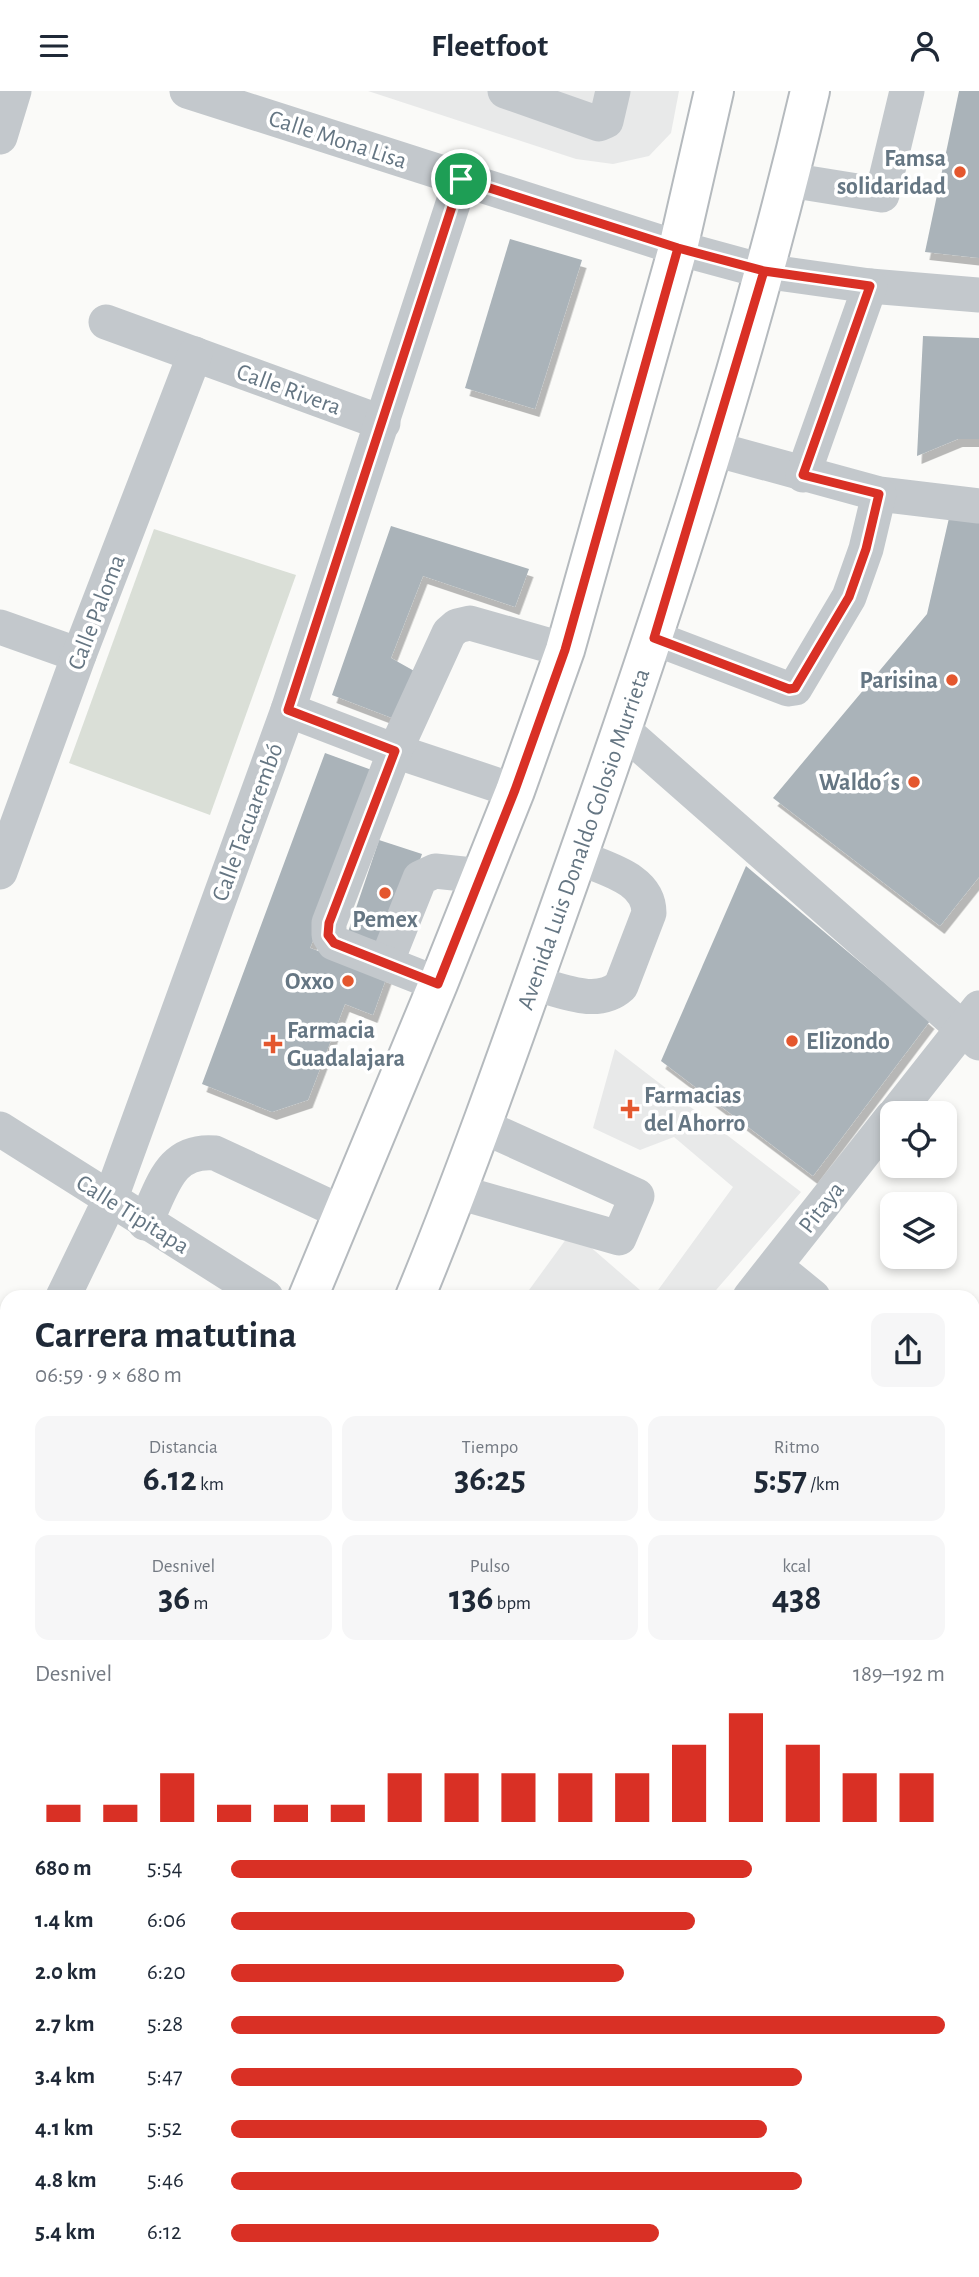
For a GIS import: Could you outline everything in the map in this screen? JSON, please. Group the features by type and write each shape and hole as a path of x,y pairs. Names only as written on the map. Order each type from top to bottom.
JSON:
{"main road":[{"path":"311,1290 482,876 565,650 678,248 714,91"},
{"name":"Avenida Luis Donaldo Colosio Murrieta","path":"418,1290 482,1126 654,638 764,271 810,91"}],"street":[{"path":"0,137 14,91"},
{"name":"Calle Mona Lisa","path":"187,91 678,248 764,271 870,286 979,295"},
{"path":"505,91 599,124 606,121 613,91"},
{"path":"789,180 882,195 907,91"},
{"name":"Calle Tacuarembó","path":"66,1290 110,1201 288,710 461,179"},
{"path":"803,475 870,286"},
{"name":"Calle Rivera","path":"106,321 383,423"},
{"name":"Calle Paloma","path":"0,871 79,655 195,354"},
{"path":"711,448 879,494 979,506"},
{"path":"654,638 733,670 789,689 795,688 849,597 866,549 879,494"},
{"path":"438,984 334,943 328,929 395,751 449,633 457,626 470,623 565,650"},
{"path":"0,627 79,655"},
{"path":"288,710 395,751 515,790"},
{"path":"623,730 973,1027"},
{"path":"533,983 593,998 613,993 621,986 649,913 649,900 640,886 578,857"},
{"path":"386,963 420,878 435,871 482,876"},
{"name":"Pitaya","path":"907,1101 973,1027"},
{"path":"458,1192 619,1238 637,1196 482,1126"},
{"name":"Calle Tipitapa","path":"0,1129 255,1290"},
{"name":"Pitaya","path":"756,1290 880,1133"},
{"path":"145,1223 170,1173 181,1158 196,1152 215,1153 341,1212"},
{"path":"775,1266 804,1290"}],"shaded area":[{"path":"368,91 679,91 671,133 649,156 613,164 576,159"},
{"path":"154,529 296,575 210,815 69,763"},
{"path":"615,1049 801,1192 716,1290 658,1290 733,1187 674,1137 640,1150 593,1128"},
{"path":"572,1231 640,1290 529,1290"}],"building":[{"name":"Famsa solidaridad","path":"959,91 979,91 979,258 925,252"},
{"path":"510,239 582,260 535,409 465,388"},
{"path":"923,336 979,338 979,439 958,439 917,456"},
{"path":"949,518 979,520 979,877 940,926 773,798 927,614"},
{"path":"391,526 529,569 515,607 423,576 391,658 416,672 400,721 332,695"},
{"path":"325,753 380,773 310,948 387,976 373,1015 345,1004 308,1100 272,1112 202,1084"},
{"name":"Pemex","path":"379,840 422,854 391,946 348,932"},
{"name":"Elizondo","path":"746,866 930,1021 813,1176 661,1061"}],"place":[{"name":"Famsa solidaridad","path":"960,172"},
{"name":"Parisina","path":"952,680"},
{"name":"Waldo´s","path":"914,782"},
{"name":"Pemex","path":"385,893"},
{"name":"Oxxo","path":"348,981"},
{"name":"Elizondo","path":"792,1041"},
{"name":"Farmacia Guadalajara","path":"273,1044"},
{"name":"Farmacias del Ahorro","path":"630,1109"}],"route":[{"path":"461,179 288,710 395,751 329,923 328,935 334,943 438,984 515,790 565,650 678,248 764,271 654,638 733,670 789,689 795,688 801,683 849,597 866,549 879,494 803,475 870,286 764,271 678,248 461,179"}]}
